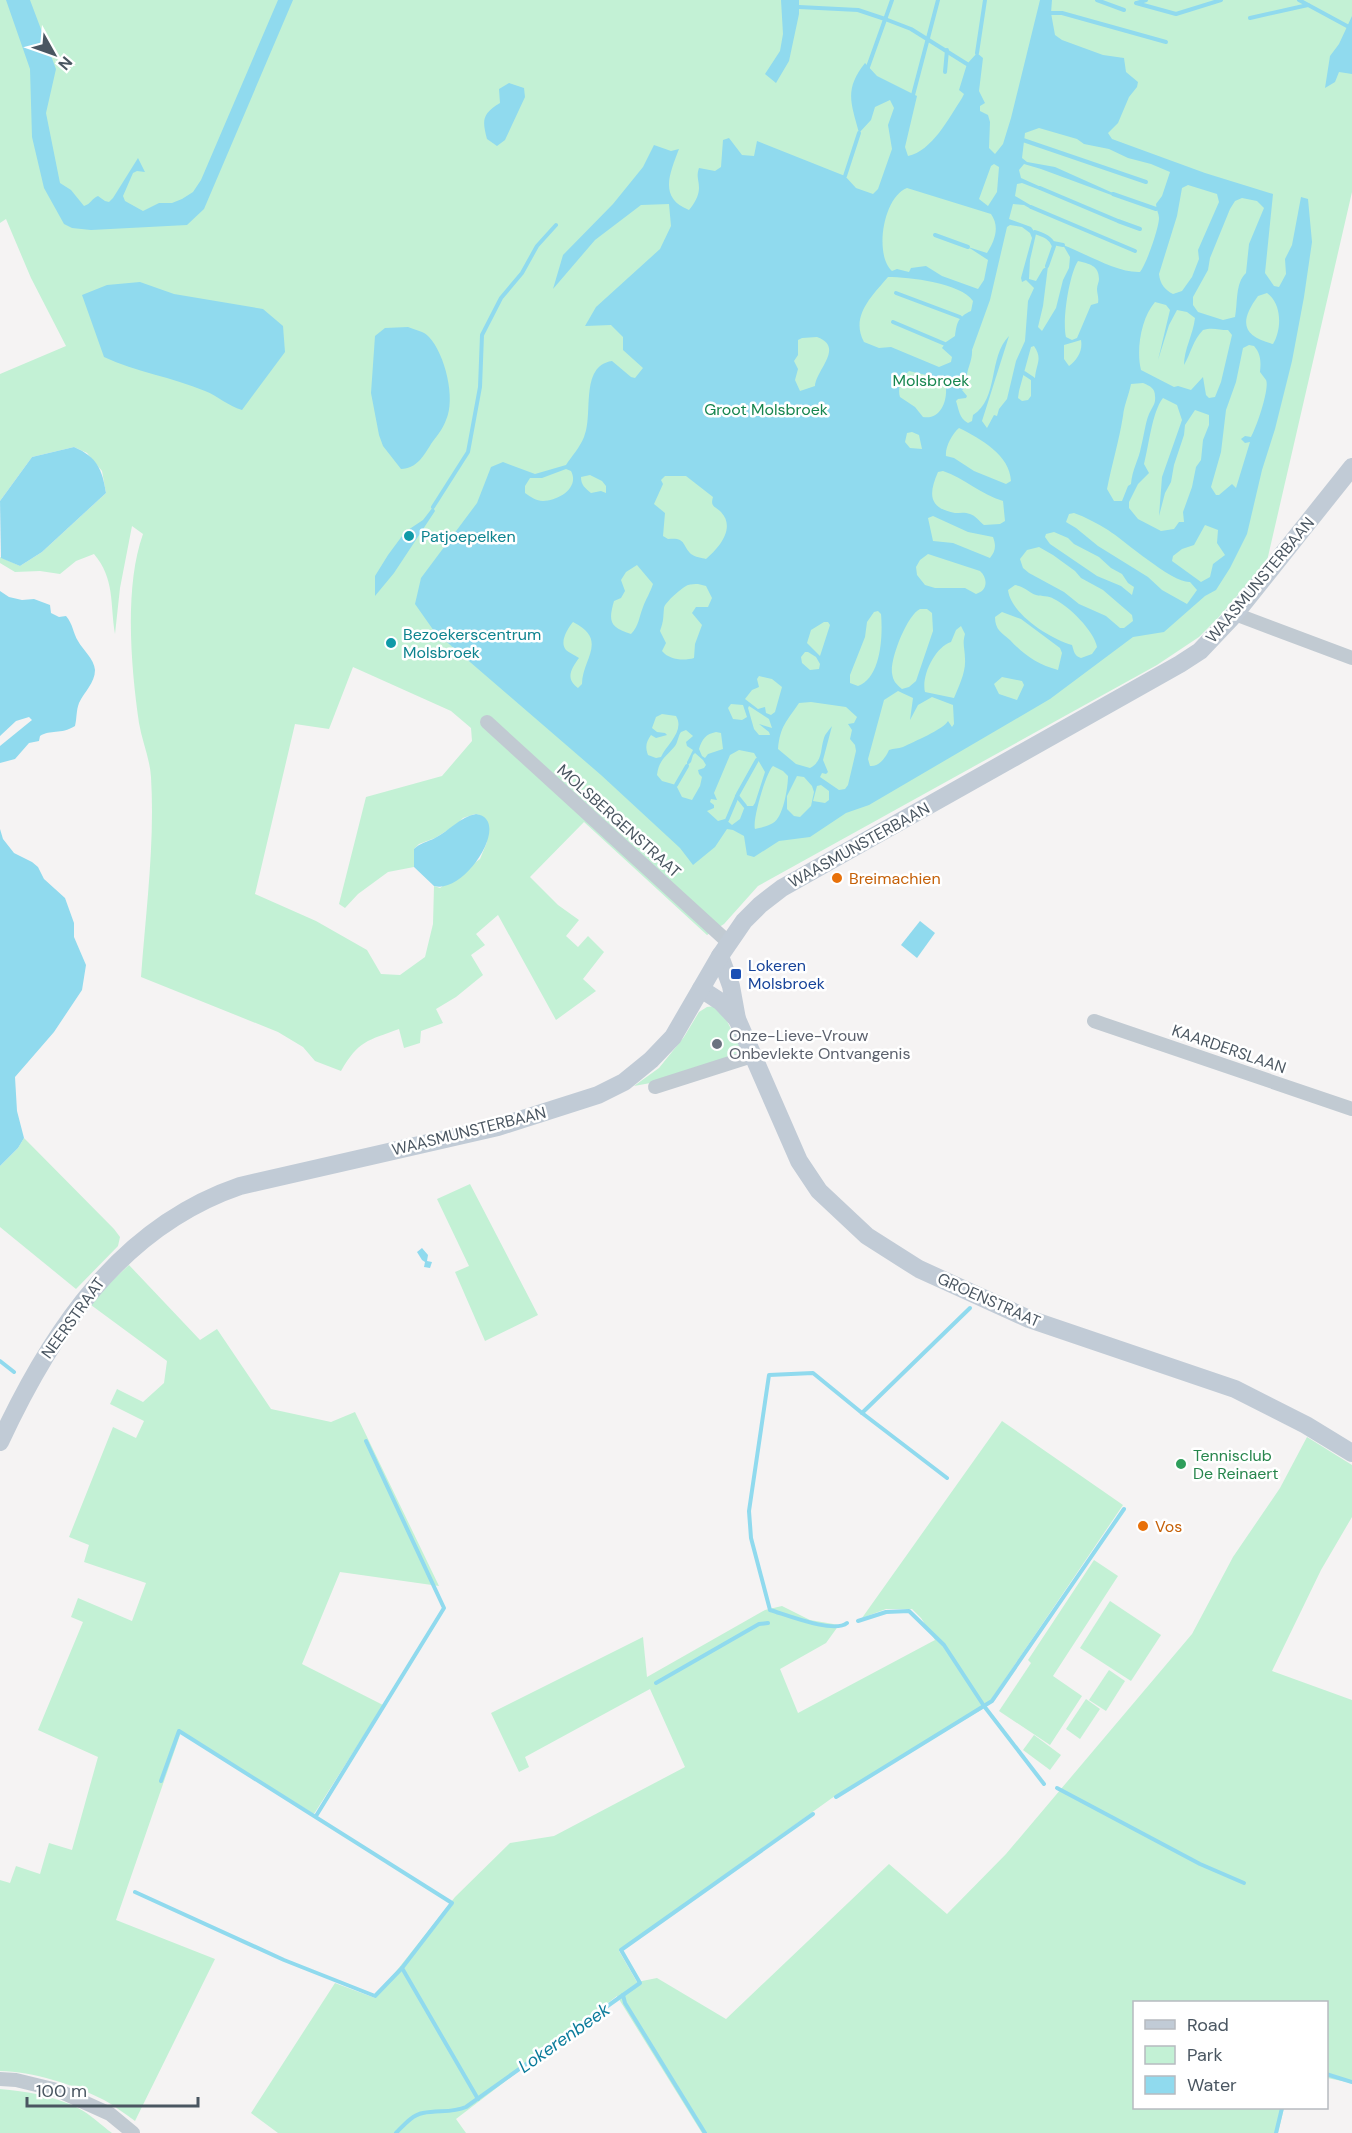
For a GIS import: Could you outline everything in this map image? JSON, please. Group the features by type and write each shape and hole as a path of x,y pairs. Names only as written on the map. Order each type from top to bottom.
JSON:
{"street":[{"name":"WAASMUNSTERBAAN","path":"240,1186 498,1127 598,1095 624,1082 651,1060 673,1037 725,950 744,921 760,904 782,888 1200,651 1235,614 1352,466"},
{"path":"1235,614 1352,658"},
{"name":"MOLSBERGENSTRAAT","path":"487,722 725,950"},
{"name":"GROENSTRAAT","path":"725,950 737,1019 799,1161 819,1191 867,1236 918,1269 1029,1319 1235,1389 1306,1425 1352,1453"},
{"name":"GROENSTRAAT","path":"701,989 721,1002 737,1019"},
{"name":"KAARDERSLAAN","path":"1094,1021 1352,1109"},
{"path":"655,1087 752,1056"},
{"name":"NEERSTRAAT","path":"0,1442 24,1393 60,1332 83,1299 113,1266 133,1247 180,1214 225,1191 240,1186"},
{"path":"0,2079 16,2080 57,2090 110,2114 133,2133"}],"green space":[{"name":"Groot Molsbroek","path":"0,0 1352,0 1352,192 1267,561 1218,618 1199,637 1157,665 758,886 724,924 707,935 584,822 530,877 558,905 579,920 566,936 578,947 588,936 604,952 583,979 596,991 556,1020 498,915 476,934 485,945 471,955 483,975 456,997 436,1009 443,1023 421,1031 420,1043 404,1048 399,1029 371,1039 353,1053 341,1071 315,1061 303,1047 278,1032 141,977 152,802 148,757 140,730 136,701 131,603 137,555 143,534 132,526 120,588 115,634 109,582 101,563 94,554 76,561 60,574 40,571 15,572 0,563 0,557 20,566 42,552 106,493 102,471 87,453 74,447 32,457 0,501 0,374 66,346 31,278 6,219 0,223","holes":["353,667 451,711 471,728 472,741 442,776 366,797 339,904 345,908 358,894 388,872 414,867 414,849 419,844 435,838 456,825 463,818 475,814 480,815 487,842 480,859 440,888 434,886 433,924 425,957 400,975 381,974 367,950 316,921 255,894 295,724 329,729"]},
{"path":"715,1006 723,1013 742,1051 689,1072 634,1086 659,1068 684,1037 699,1012 707,1007"},
{"path":"24,1138 120,1237 118,1246 76,1289 0,1227 0,1166 18,1148"},
{"path":"470,1184 538,1315 485,1341 455,1272 469,1266 437,1199"},
{"path":"129,1265 200,1340 217,1329 271,1409 331,1422 355,1412 439,1586 340,1572 302,1664 383,1705 314,1814 181,1732 116,1920 215,1959 135,2121 104,2100 67,2084 26,2073 0,2071 0,1880 10,1883 16,1866 40,1874 49,1843 72,1850 98,1757 38,1730 83,1622 71,1617 78,1598 132,1621 146,1583 84,1562 89,1545 69,1537 113,1427 136,1438 144,1421 110,1404 117,1389 143,1402 164,1383 167,1361 91,1305 102,1290"},
{"path":"1002,1421 1123,1505 986,1707 832,1798 619,1951 637,1982 657,1978 726,2019 889,1864 947,1914 1006,1854 1192,1634 1233,1557 1280,1488 1307,1437 1352,1465 1352,1517 1321,1570 1272,1671 1352,1700 1352,2083 1328,2078 1328,2001 1133,2001 1133,2109 1284,2109 1278,2133 702,2133 617,1996 456,2119 466,2133 278,2133 251,2113 335,1983 375,1998 455,1897 510,1843 554,1836 685,1767 650,1689 525,1757 529,1767 519,1772 491,1713 643,1637 647,1677 765,1610 782,1606 810,1620 839,1625 826,1643 780,1669 798,1713 935,1640 921,1618 912,1609 886,1609 862,1618"},
{"path":"1094,1560 1118,1576 1053,1676 1082,1696 1050,1745 999,1711 1031,1663 1028,1660"},
{"path":"1110,1601 1161,1635 1131,1681 1080,1648"},
{"path":"1109,1670 1125,1681 1106,1711 1089,1700"},
{"path":"1086,1699 1100,1709 1080,1739 1066,1729"},
{"path":"1034,1735 1061,1755 1050,1770 1023,1750"},
{"path":"0,2089 59,2100 87,2113 112,2133 0,2133"}],"water":[{"path":"6,0 30,0 56,69 46,113 60,183 71,190 84,206 98,196 109,202 138,158 145,172 133,173 123,196 125,201 143,211 159,203 172,203 193,192 201,180 278,0 293,0 204,209 187,225 91,230 72,228 64,224 44,188 32,137 30,69"},
{"path":"781,0 799,0 799,14 789,61 776,83 765,74 780,51 783,34"},
{"path":"1040,0 1052,0 1051,13 1055,35 1062,40 1103,55 1124,58 1126,72 1138,82 1118,123 1108,133 1112,139 1205,173 1273,194 1265,273 1274,286 1279,287 1286,274 1285,259 1292,245 1301,197 1308,199 1312,242 1304,297 1292,361 1247,534 1216,590 1205,596 1164,632 1133,637 1050,699 869,805 846,813 810,837 779,841 754,857 747,855 744,836 727,829 715,847 693,865 680,848 601,775 434,631 415,604 421,578 477,503 491,467 503,462 535,474 566,465 578,448 587,428 589,393 595,372 602,365 612,361 635,378 643,368 623,350 623,337 611,325 585,326 596,307 660,249 671,226 669,204 641,205 595,240 553,289 563,255 613,204 643,167 654,145 671,151 679,149 670,176 670,192 679,205 689,210 698,194 699,168 715,171 721,167 723,140 729,138 742,155 754,156 757,141 845,176 856,188 873,194 878,189 892,149 888,125 894,108 890,100 875,107 871,120 859,133 851,97 854,81 865,63 877,76 917,96 905,147 908,156 925,148 946,124 964,94 959,90 967,64 977,53 983,58 979,91 985,103 980,106 980,111 988,115 989,148 995,154 1003,144","holes":["1039,128 1077,139 1084,144 1109,149 1170,172 1162,196 1156,204 1159,218 1157,230 1140,272 1111,266 1063,245 1070,257 1069,268 1063,280 1056,308 1042,331 1038,327 1048,266 1043,269 1036,281 1029,279 1030,260 1036,234 1031,227 1009,219 1013,204 1024,205 1031,209 1032,206 1015,196 1017,184 1022,183 1040,190 1041,187 1021,178 1019,170 1024,164 1114,196 1113,193 1055,167 1027,162 1022,158 1025,133","994,164 999,167 997,192 988,206 979,199 991,166","1188,185 1217,194 1219,202 1198,250 1199,259 1192,277 1182,291 1173,294 1165,289 1159,274 1177,216 1182,188","907,188 991,214 996,229 987,253 968,247 988,260 984,280 978,289 942,276 926,266 911,268 909,272 897,269 892,271 883,253 884,227 892,203 899,193","1242,198 1257,201 1264,208 1249,244 1246,273 1238,288 1235,317 1223,320 1198,312 1193,305 1193,297 1208,270 1210,258 1235,201","1010,225 1022,227 1030,233 1032,238 1021,278 1022,282 1026,280 1034,288 1028,301 1025,341 1016,361 1007,399 987,428 982,421 1009,336 998,355 987,399 973,415 972,421 968,423 961,416 956,401 967,396 962,390 968,386 967,377 972,350 990,300 1007,227","1078,261 1095,268 1099,274 1098,303 1091,305 1077,338 1072,340 1066,337 1065,330 1067,298","888,277 946,285 967,295 973,301 971,311 959,320 955,336 942,348 952,357 951,362 939,367 891,347 879,348 864,342 860,333 861,315 870,299","1267,293 1276,304 1279,317 1278,331 1273,344 1255,337 1247,327 1246,321 1252,305 1258,296","1155,302 1166,305 1170,310 1158,360 1169,325 1177,310 1187,312 1195,318 1184,365 1194,342 1203,330 1228,330 1232,335 1221,382 1215,397 1209,398 1206,395 1203,377 1191,390 1174,387 1141,370 1139,353 1143,325","817,337 825,341 829,347 827,359 815,386 800,391 795,380 798,369 794,361 798,355 798,340 802,338","1081,340 1077,358 1069,366 1064,359 1064,345","1249,345 1254,346 1260,358 1260,372 1267,384 1262,408 1251,437 1245,436 1241,439 1245,443 1250,442 1236,488 1232,484 1216,495 1211,487 1221,452 1226,410 1236,382 1243,348","1034,346 1038,362 1035,378 1031,380 1031,396 1028,400 1022,401 1018,398 1031,347","909,371 926,375 946,388 944,404 934,416 923,417 915,407 900,397 902,379","1143,383 1154,391 1155,401 1148,418 1131,484 1122,501 1114,501 1107,489 1131,384","1163,398 1177,405 1182,420 1162,477 1159,516 1165,493 1171,482 1185,425 1195,410 1209,415 1201,460 1196,467 1183,512 1184,522 1179,522 1174,529 1161,531 1138,519 1129,508 1129,502 1138,484 1149,473 1144,464 1151,429","959,428 976,437 993,449 1006,463 1011,481 1006,484 946,456 948,445","912,432 919,435 922,449 910,448 905,442 907,433","566,469 571,471 573,483 566,492 555,499 536,500 525,493 525,486 530,478 542,478","943,471 1003,501 1005,521 1000,524 984,525 972,515 946,511 936,504 932,494 938,472","590,475 602,481 606,486 606,493 601,491 591,493 584,486 581,477","665,476 686,476 713,497 713,505 721,512 727,525 724,537 706,559 698,557 691,554 681,540 668,539 663,536 665,513 654,504 663,484 661,480","1074,513 1104,527 1161,569 1182,581 1190,582 1197,590 1187,604 1162,590 1148,577 1098,546 1066,522 1069,514","933,516 968,532 993,537 995,548 990,558 953,543 933,541 928,518","1205,525 1218,530 1217,543 1225,555 1213,564 1210,577 1201,582 1172,561 1173,556 1182,549 1194,545","1054,532 1068,538 1074,544 1099,557 1122,574 1134,587 1132,595 1121,586 1097,576 1050,544 1045,537 1046,534","1039,547 1053,555 1081,578 1103,590 1132,615 1133,621 1124,628 1120,628 1106,616 1079,604 1064,592 1023,568 1020,559 1027,550","928,554 980,571 986,584 983,590 976,594 965,588 935,588 925,585 917,575 916,567 920,560","637,565 653,584 637,625 631,634 612,623 611,614 614,601 621,598 625,591 621,580 626,572","688,585 706,586 712,598 708,607 696,607 692,613 702,625 695,644 694,658 677,659 662,651 666,643 660,631 667,602","1015,585 1036,595 1052,598 1067,607 1086,627 1097,647 1092,654 1081,658 1076,655 1072,645 1032,624 1016,608 1011,599 1008,590","920,609 927,609 932,613 933,631 916,681 902,689 895,682 892,673 897,648 905,628 915,613","878,611 881,614 881,644 876,666 866,682 858,686 850,683 850,675 865,637 867,622 874,612","1002,612 1021,619 1060,648 1062,653 1058,670 1032,659 1000,631 995,617","573,622 584,629 592,643 582,684 578,688 570,677 579,658 564,647 565,635","824,622 830,625 820,656 807,643 811,630","961,626 965,634 965,664 954,698 925,692 927,670 940,650 951,642 956,630","808,652 816,657 820,664 819,669 810,670 802,663 801,657","759,676 772,679 782,687 775,712 771,715 766,713 765,707 758,709 745,699 752,690 759,687 757,679","1002,677 1022,681 1024,685 1017,700 999,694 994,684","898,691 913,698 910,720 918,705 932,697 953,705 954,724 952,727 948,721 941,728 921,739 889,750 876,765 870,766 868,759 884,700","811,702 846,707 857,717 854,723 848,724 852,730 850,739 856,751 845,789 839,790 820,777 822,773 828,772 823,760 832,726 825,736 819,759 810,768 796,764 778,749 780,735 799,703","731,704 743,705 747,717 742,720 733,719 728,708","749,706 769,719 772,728 759,724 770,735 759,735 754,729","662,714 676,716 677,732 661,757 648,755 646,745 651,735 656,738 667,735 652,728 656,717","686,730 693,736 686,742 687,746 693,750 687,766 695,753 706,765 698,770 702,777 692,800 682,797 676,785 662,781 657,775 661,761 675,746 681,732","713,733 721,733 723,749 708,754 705,758 699,749 703,740","739,750 754,753 765,772 753,806 745,806 740,819 732,825 725,819 718,821 707,811 714,808 710,802 711,799 717,800 714,793 730,755","773,766 783,771 788,776 787,788 777,820 755,829 758,807 770,770","797,776 804,777 814,792 811,806 800,817 794,816 787,809 787,796","821,785 829,791 829,800 825,803 813,801 817,786"]},
{"path":"1352,16 1352,74 1339,72 1335,82 1325,88 1330,56 1339,44"},
{"path":"509,83 524,88 525,97 505,140 497,146 487,139 484,122 487,114 500,103 499,89"},
{"path":"140,282 174,294 263,309 283,326 285,352 242,410 192,386 104,357 82,295 107,285"},
{"path":"408,327 425,333 435,345 444,365 450,401 445,423 425,453 415,464 401,469 383,446 371,393 375,336 385,328"},
{"path":"74,447 88,455 97,465 103,477 106,493 42,552 20,566 1,558 0,501 32,457"},
{"path":"433,507 435,511 394,573 375,596 375,576 388,555 405,532 423,520"},
{"path":"0,591 9,597 22,600 34,599 50,605 51,613 59,617 66,616 78,641 93,662 95,675 79,703 75,726 44,734 40,736 39,741 29,743 15,759 0,763 0,746 32,720 29,717 16,721 0,736"},
{"path":"476,814 486,819 489,829 487,841 480,855 459,879 446,886 434,886 414,867 414,849 465,818"},
{"path":"0,829 3,839 14,853 38,867 44,879 65,898 74,923 74,937 86,965 82,990 54,1032 15,1077 17,1111 24,1138 18,1148 0,1166"},
{"path":"920,921 935,933 917,958 901,945"},
{"path":"422,1248 428,1255 427,1261 432,1262 430,1268 424,1267 425,1262 417,1252"}],"waterway":[{"path":"868,67 892,0"},
{"path":"913,95 938,0"},
{"path":"977,53 985,0"},
{"path":"1097,0 1124,10"},
{"path":"1137,3 1146,0"},
{"path":"1136,3 1176,14 1221,0"},
{"path":"1299,0 1347,26"},
{"path":"1250,18 1308,5"},
{"path":"799,7 858,10 885,19 911,29 967,64"},
{"path":"1051,13 1062,13 1166,42"},
{"path":"945,72 947,50"},
{"path":"845,176 859,133"},
{"path":"1023,140 1146,182"},
{"path":"1040,188 1140,229"},
{"path":"1113,194 1156,209"},
{"path":"1031,207 1135,251"},
{"path":"433,507 468,452 480,387 482,335 501,298 522,273 537,246 556,225"},
{"path":"1035,232 1049,238 1053,243 1047,266"},
{"path":"935,235 968,247"},
{"path":"1053,243 1063,245"},
{"path":"896,293 960,317"},
{"path":"893,322 945,344"},
{"path":"1024,373 1033,379"},
{"path":"727,820 757,760"},
{"path":"676,785 687,766"},
{"path":"737,796 745,806"},
{"path":"862,1413 970,1308"},
{"path":"0,1361 14,1372"},
{"path":"847,1623 841,1626 821,1625 770,1610 751,1538 749,1511 769,1375 813,1373 947,1478"},
{"path":"316,1816 444,1608 366,1441"},
{"path":"836,1797 992,1701 1124,1509"},
{"path":"858,1621 886,1612 909,1611 944,1645 984,1706 1044,1784"},
{"path":"656,1683 759,1624 768,1623"},
{"path":"161,1781 179,1731 452,1903 402,1968 478,2099"},
{"path":"1057,1788 1200,1864 1244,1883"},
{"path":"623,1995 640,1983 621,1950 813,1814"},
{"path":"135,1892 284,1960 375,1996 402,1968"},
{"name":"Lokerenbeek","path":"396,2133 419,2114 466,2107 623,1995 625,2003 705,2133"},
{"path":"1328,2075 1352,2082"},
{"path":"1276,2133 1282,2109"}],"place":[{"name":"Patjoepelken","path":"409,536"},
{"name":"Bezoekerscentrum Molsbroek","path":"391,643"},
{"name":"Breimachien","path":"837,878"},
{"name":"Lokeren Molsbroek","path":"736,974"},
{"name":"Onze-Lieve-Vrouw Onbevlekte Ontvangenis","path":"717,1044"},
{"name":"Tennisclub De Reinaert","path":"1181,1464"},
{"name":"Vos","path":"1143,1526"}],"park label":[{"name":"Molsbroek","path":"931,380"}]}
